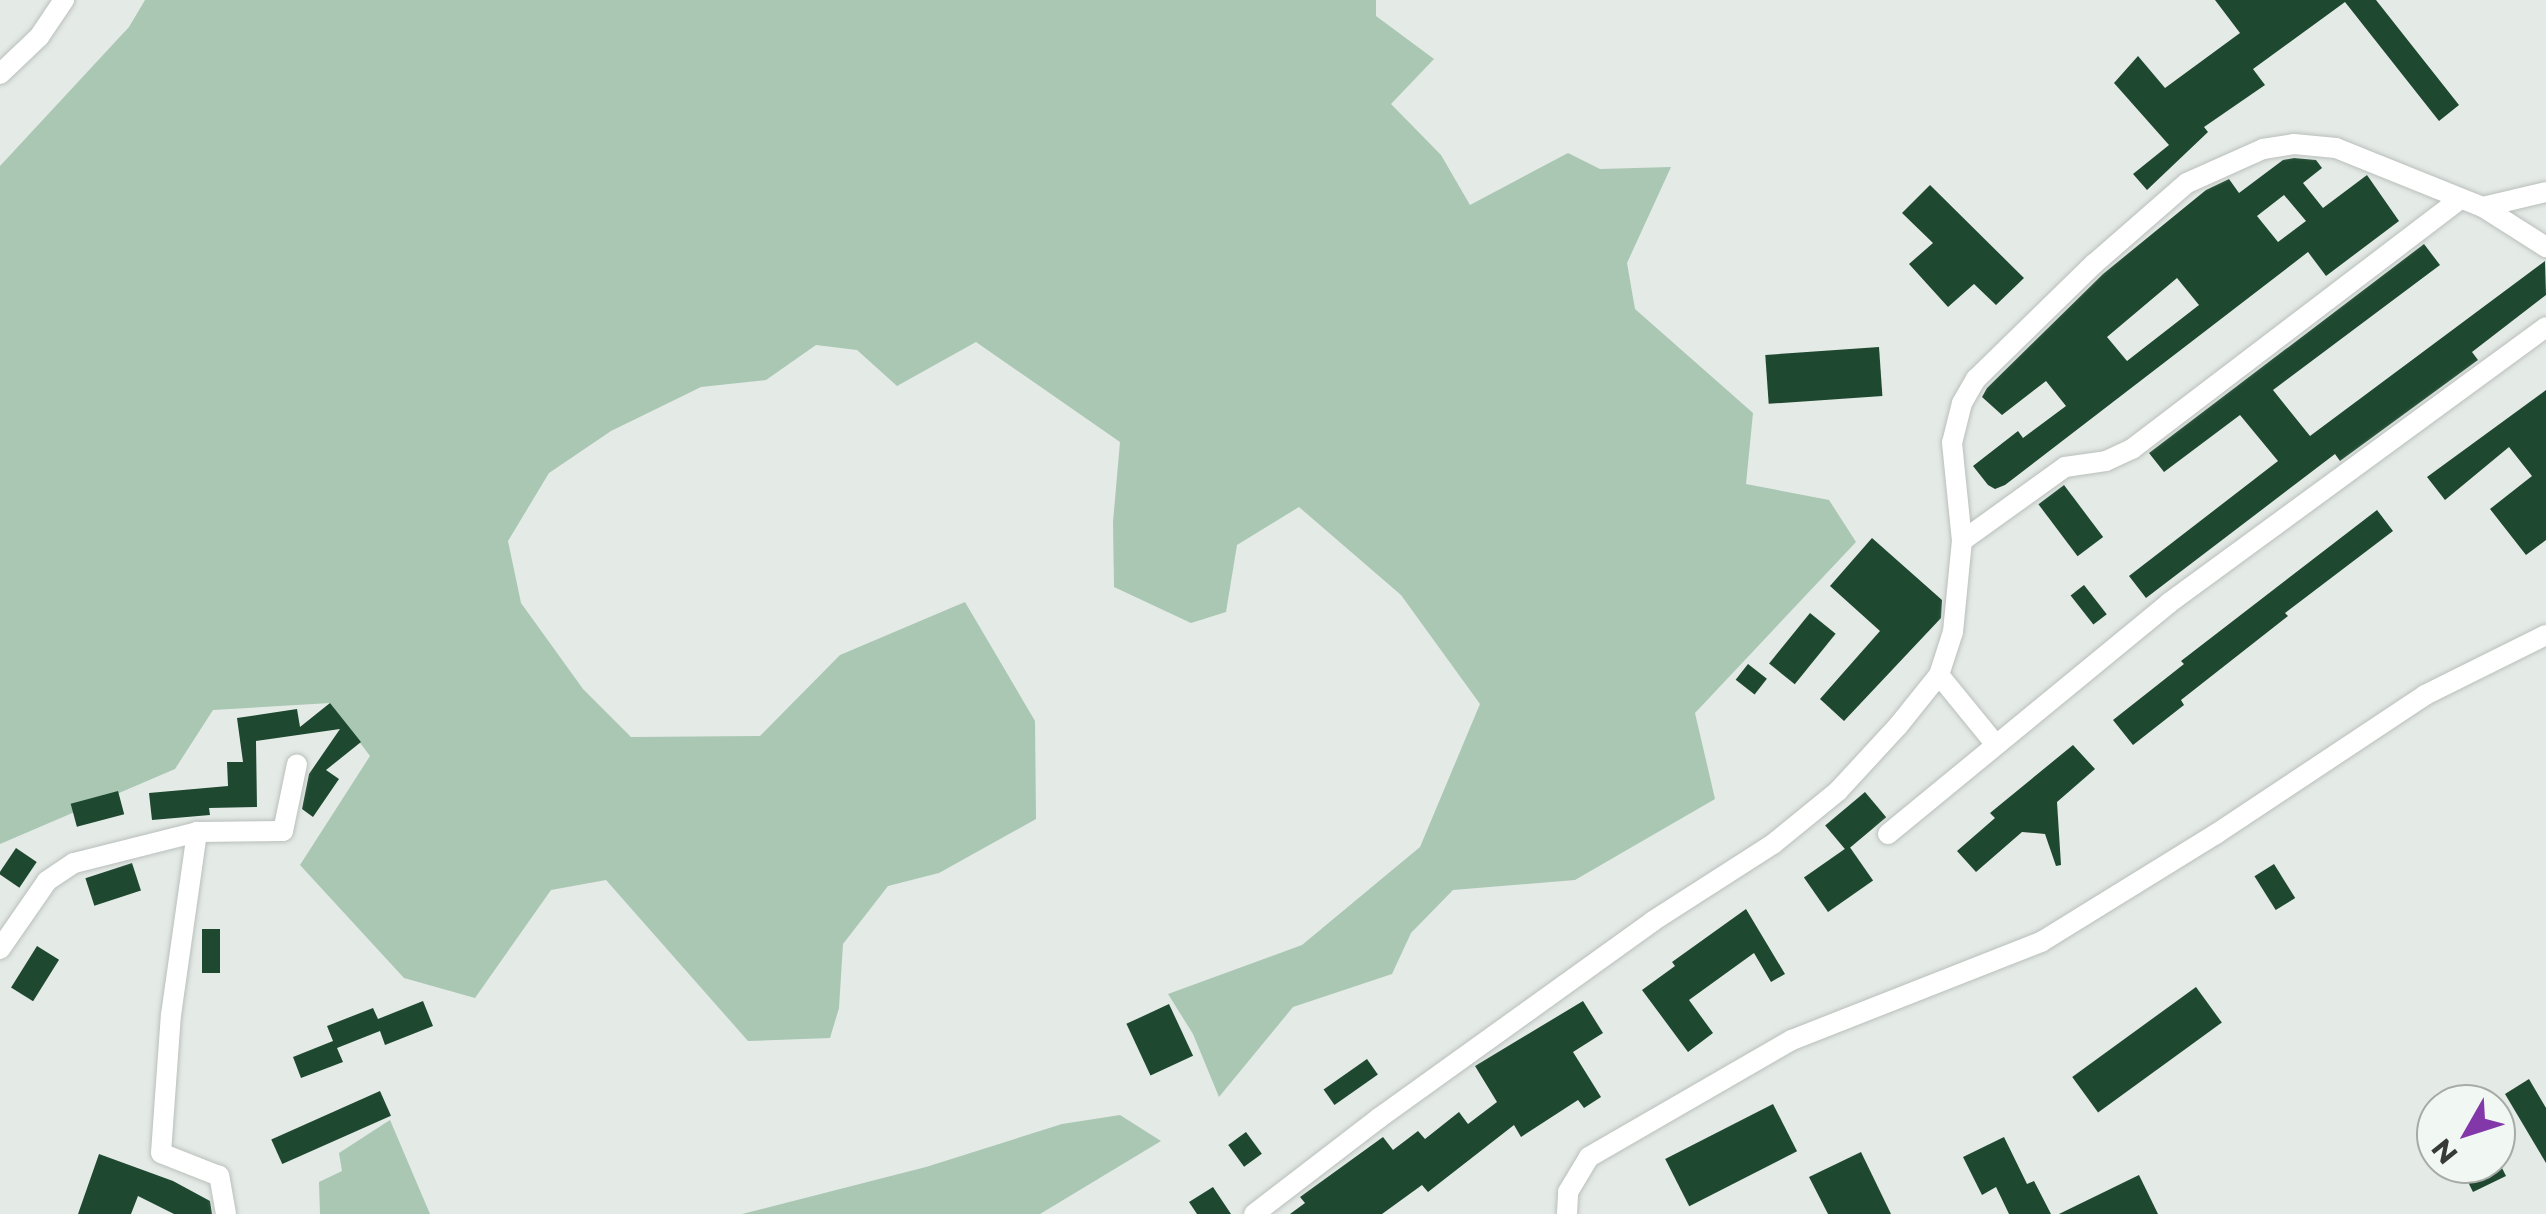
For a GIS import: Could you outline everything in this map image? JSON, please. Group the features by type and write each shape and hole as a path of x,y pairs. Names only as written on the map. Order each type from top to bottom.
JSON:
{"street":[{"path":"0,74 39,37 64,0"},
{"path":"1254,1214 1637,933 1773,844 1838,791 1939,675 1960,599 1962,541 1952,443 1962,403 1976,380 2094,264 2186,183 2263,149 2294,144 2336,148 2483,207 2546,247"},
{"path":"2483,207 2546,192"},
{"path":"1962,541 2065,467 2106,461 2132,449 2460,199"},
{"path":"1888,834 2168,603 2546,328"},
{"path":"1567,1214 1568,1192 1589,1158 1792,1040 2042,942 2216,834 2425,696 2546,634"},
{"path":"1939,675 1996,746"},
{"path":"0,949 48,881 74,863 196,832 283,831 296,764"},
{"path":"196,832 171,1015 161,1153 220,1176 226,1214"}],"green space":[{"path":"145,0 1376,0 1376,16 1434,59 1391,104 1441,155 1470,205 1568,153 1600,169 1671,167 1627,263 1635,309 1753,413 1746,484 1829,500 1856,542 1695,713 1715,799 1575,880 1453,890 1411,933 1392,974 1293,1007 1219,1097 1193,1034 1168,994 1302,945 1420,847 1480,704 1401,595 1299,507 1237,545 1226,612 1191,623 1114,587 1113,522 1120,442 976,342 897,386 857,350 816,345 766,380 701,387 611,431 549,473 508,541 521,603 583,689 631,737 760,736 840,655 965,602 1035,721 1036,819 939,873 888,886 843,944 839,1008 830,1038 748,1041 606,880 551,890 475,998 404,978 300,865 370,756 330,703 213,710 175,769 0,844 0,166 129,27"},
{"path":"1120,1115 1161,1141 1040,1214 742,1214 926,1167 1062,1124"},
{"path":"390,1120 430,1214 320,1214 319,1182 342,1171 339,1153"}],"building":[{"path":"2215,0 2376,0 2459,105 2439,121 2345,2 2253,69 2265,85 2204,127 2208,132 2147,190 2133,174 2169,145 2114,83 2138,56 2165,88 2240,33"},
{"path":"2283,160 2316,160 2322,168 2303,183 2323,208 2367,175 2399,221 2326,276 2308,252 2005,485 1995,489 1988,485 1973,466 2018,431 2023,438 2066,406 2046,381 2002,415 1982,397 1987,388 2103,274 2206,190 2229,179 2239,193","holes":["2284,195 2306,221 2278,242 2257,216","2177,278 2199,305 2127,361 2107,337"]},
{"path":"1930,185 2024,278 1996,305 1974,284 1948,307 1909,264 1933,243 1902,213"},
{"path":"2424,244 2440,265 2273,390 2310,436 2545,261 2546,295 2472,352 2478,360 2340,461 2335,454 2146,598 2129,576 2278,461 2240,415 2164,472 2149,453"},
{"path":"1879,347 1882,396 1769,404 1765,355"},
{"path":"2546,390 2546,540 2526,555 2490,509 2532,476 2509,447 2445,500 2427,477"},
{"path":"2064,485 2103,537 2078,556 2038,504"},
{"path":"2377,510 2393,531 2285,613 2288,616 2181,700 2184,705 2133,745 2113,720 2184,664 2181,661"},
{"path":"1872,538 1942,600 1941,618 1844,721 1820,699 1880,631 1830,586"},
{"path":"2084,585 2107,614 2093,625 2071,595"},
{"path":"1810,613 1836,634 1795,684 1769,664"},
{"path":"1748,664 1767,679 1755,695 1736,680"},
{"path":"330,703 361,742 326,770 339,779 313,817 302,809 309,774 340,729 256,741 257,807 209,808 210,815 152,820 149,793 228,786 227,762 243,762 237,718 297,709 300,727"},
{"path":"2073,745 2095,769 2057,802 2061,865 2056,866 2045,834 2022,832 1976,872 1957,851 1995,818 1990,813"},
{"path":"118,791 124,814 77,827 71,804"},
{"path":"1865,792 1886,817 1846,851 1825,825"},
{"path":"1849,846 1873,880 1828,912 1804,878"},
{"path":"16,848 37,862 19,888 0,875"},
{"path":"132,863 141,891 94,906 85,878"},
{"path":"2274,864 2295,898 2276,910 2254,876"},
{"path":"1746,909 1785,974 1771,982 1754,953 1689,1000 1713,1033 1688,1052 1642,990 1675,966 1672,962"},
{"path":"202,929 220,929 220,973 202,973"},
{"path":"37,946 59,960 33,1001 11,988"},
{"path":"2196,987 2222,1023 2098,1113 2072,1077"},
{"path":"423,1001 433,1026 385,1045 380,1031 337,1048 343,1062 301,1078 293,1057 333,1041 327,1026 373,1008 378,1019"},
{"path":"1583,1001 1603,1033 1573,1052 1601,1097 1584,1108 1578,1100 1521,1137 1514,1125 1428,1192 1422,1185 1382,1214 1290,1214 1305,1203 1300,1197 1383,1137 1393,1150 1418,1131 1425,1139 1459,1112 1468,1124 1497,1102 1475,1066"},
{"path":"1169,1004 1193,1056 1150,1076 1126,1024"},
{"path":"1367,1059 1378,1075 1334,1105 1324,1089"},
{"path":"2529,1079 2546,1108 2546,1163 2516,1113 2516,1087"},
{"path":"380,1091 391,1116 282,1164 271,1139"},
{"path":"1773,1104 1797,1151 1689,1206 1665,1159"},
{"path":"1246,1132 1262,1154 1244,1167 1228,1145"},
{"path":"2004,1137 2027,1184 2034,1181 2051,1214 2009,1214 1996,1187 1982,1195 1963,1157"},
{"path":"1861,1152 1891,1214 1828,1214 1809,1177"},
{"path":"99,1154 173,1181 210,1201 212,1214 174,1214 138,1196 131,1214 78,1214"},
{"path":"2139,1175 2158,1214 2059,1214"},
{"path":"2469,1184 2490,1184 2473,1192"},
{"path":"1213,1187 1231,1214 1197,1214 1189,1202"}]}
